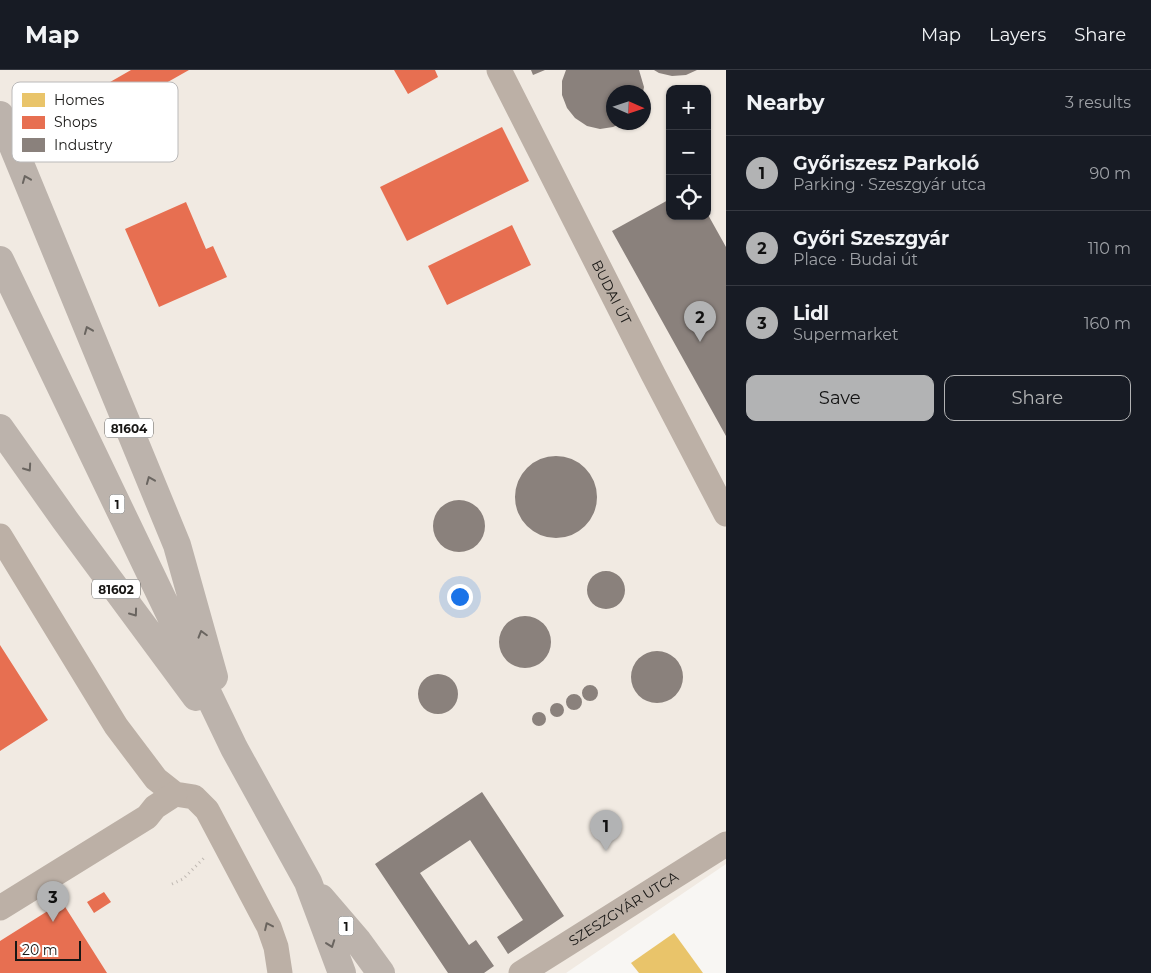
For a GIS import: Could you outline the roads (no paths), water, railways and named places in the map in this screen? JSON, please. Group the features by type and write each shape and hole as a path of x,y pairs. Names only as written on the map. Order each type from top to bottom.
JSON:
{"main road":[{"name":"81604","path":"0,116 12,145"},
{"name":"81604","path":"19,162 177,545 234,748"},
{"name":"1","path":"0,260 234,748 308,882 342,973"},
{"name":"81602","path":"0,428 65,520 234,748"},
{"name":"1","path":"308,882 357,940 381,973"}],"street":[{"name":"BUDAI ÚT","path":"499,70 726,514"},
{"path":"0,536 116,726 156,779 175,794 194,798 207,810 269,927 276,947 280,973"},
{"path":"0,908 147,817 155,807 175,794"},
{"name":"SZESZGYÁR UTCA","path":"521,973 726,844"}],"place":[{"name":"Győri Szeszgyár","path":"700,342"},
{"name":"Győriszesz Parkoló","path":"606,851"},
{"name":"Lidl","path":"53,922"}]}
